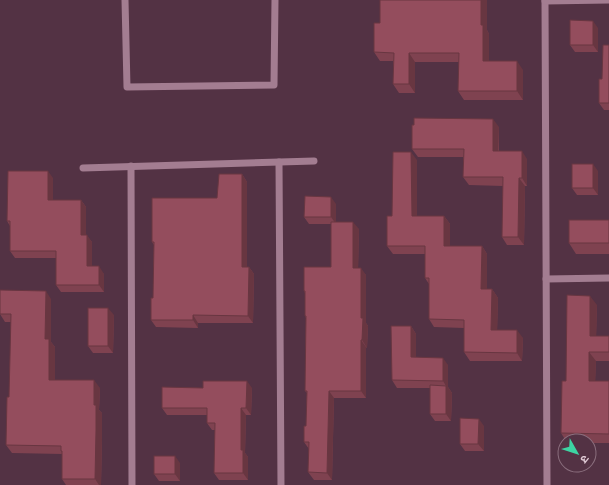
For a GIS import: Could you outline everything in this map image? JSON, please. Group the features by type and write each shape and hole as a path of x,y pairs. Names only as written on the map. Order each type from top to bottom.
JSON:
{"street":[{"path":"125,0 127,87 274,85 275,0"},
{"path":"546,485 545,0 609,0"},
{"path":"83,168 314,161"},
{"path":"279,162 281,485"},
{"path":"131,166 132,485"},
{"path":"546,279 609,278"}],"building":[{"path":"380,0 481,0 483,61 517,61 517,91 458,91 459,53 409,53 409,84 393,84 394,53 374,52 374,23 380,23"},
{"path":"570,20 593,21 593,45 570,45"},
{"path":"603,45 609,45 609,103 599,103 599,79 602,79"},
{"path":"414,118 493,119 493,151 522,151 522,178 519,178 518,237 502,237 503,177 463,177 464,149 412,149 412,125 414,125"},
{"path":"393,152 411,152 412,216 444,216 444,246 482,246 481,289 492,289 491,330 517,330 517,353 464,352 464,320 429,319 429,278 425,278 425,246 387,246 387,216 392,216"},
{"path":"572,164 593,164 593,188 572,188"},
{"path":"8,171 48,171 48,200 81,200 81,235 87,235 87,266 99,266 99,285 56,285 56,251 10,251 10,221 7,221"},
{"path":"219,174 242,174 242,267 249,267 248,316 193,315 193,320 151,320 154,242 152,242 152,198 217,198"},
{"path":"305,196 331,197 331,217 304,217"},
{"path":"569,220 609,220 609,243 569,243"},
{"path":"331,222 353,222 353,268 361,268 361,318 363,318 361,340 361,391 329,391 327,473 308,472 309,442 304,442 307,391 305,391 306,316 304,267 331,267"},
{"path":"0,290 46,291 45,339 49,339 49,380 94,380 94,405 96,405 95,479 62,479 61,446 6,445 11,314 0,314"},
{"path":"567,295 590,296 590,336 609,336 609,352 589,352 589,381 609,381 609,434 561,433 562,381 566,381"},
{"path":"88,308 108,308 108,346 88,346"},
{"path":"391,326 411,326 411,357 443,358 443,381 392,380"},
{"path":"203,381 247,381 246,408 241,408 241,450 243,450 243,473 214,473 215,423 207,423 207,408 162,408 162,387 203,388"},
{"path":"430,385 446,386 446,414 430,414"},
{"path":"460,418 479,419 478,444 460,444"},
{"path":"154,456 175,456 175,474 154,474"}]}
